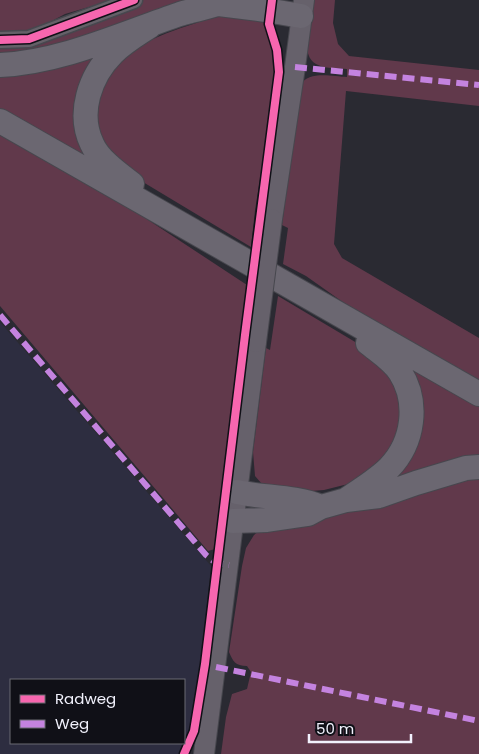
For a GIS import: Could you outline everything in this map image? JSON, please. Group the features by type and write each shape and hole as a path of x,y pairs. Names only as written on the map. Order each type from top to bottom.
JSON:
{"highway":[{"path":"0,65 46,60 181,14 224,2 266,10 302,8"},
{"path":"150,26 113,53 95,76 86,100 85,122 92,144 111,168 201,236"},
{"path":"0,121 479,394"},
{"path":"306,295 399,370 411,399 410,431 406,444 398,458 388,469 346,500"},
{"path":"233,521 267,520 308,514 321,507 346,500 379,496 466,468 479,467"},
{"path":"237,492 307,501 321,507"}],"main road":[{"path":"204,754 272,220 296,68 302,8"}],"street":[{"path":"0,40 29,39 134,0"}],"shaded area":[{"path":"0,0 113,0 65,14 35,30 0,36"},
{"path":"140,0 192,0 93,39 0,60 0,47"},
{"path":"311,0 335,0 333,23 338,44 349,56 479,70 479,106 346,91 334,244 342,258 479,338 479,383 371,322 306,276 283,264 288,228 282,225 301,85 309,77 347,77 347,69 323,67 311,59 306,44 306,35"},
{"path":"225,15 266,18 275,51 277,74 255,210 251,247 123,170 93,130 99,82 110,66 122,55 175,30"},
{"path":"125,37 89,76 107,173 0,112 0,70"},
{"path":"0,130 89,181 247,285 215,549 208,551 0,306"},
{"path":"278,296 377,355 403,392 397,449 352,483 324,490 298,492 262,484 255,476 253,452 266,348 270,350"},
{"path":"0,322 211,566 192,728 181,754 0,754"},
{"path":"403,362 479,404 479,462 389,486 401,465"},
{"path":"479,473 479,754 221,754 226,717 232,694 247,689 251,672 247,666 235,662 229,652 242,566 246,548 254,535 263,528"}],"marked path":[{"path":"295,67 479,85"},
{"path":"0,315 206,555 216,563 229,565"},
{"path":"216,667 479,721"}],"cycle path":[{"path":"0,40 29,39 134,0"},
{"path":"184,754 194,731 205,664 279,72 277,50 269,24 272,0"}]}
